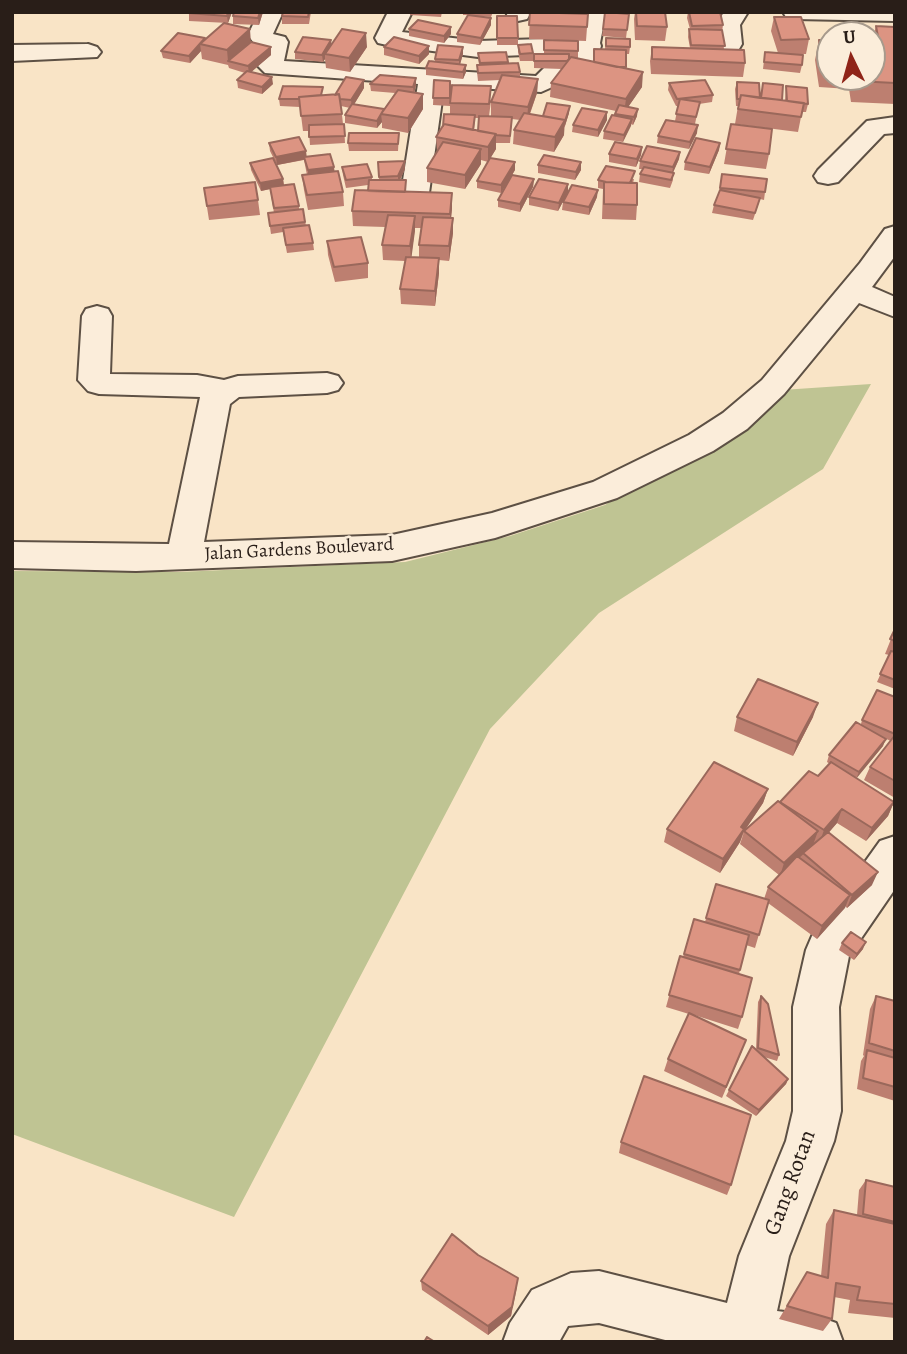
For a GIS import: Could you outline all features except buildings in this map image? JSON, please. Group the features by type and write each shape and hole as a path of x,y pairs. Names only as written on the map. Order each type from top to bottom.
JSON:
{"street":[{"path":"271,12 260,36 265,41 276,42 271,68 432,80 541,84 550,79 554,72 585,57"},
{"path":"400,12 387,38 478,50 526,49 547,45 585,57"},
{"path":"594,12 585,57 588,74 612,78"},
{"path":"730,44 728,24 736,12"},
{"path":"795,12 895,14"},
{"path":"12,53 88,52"},
{"path":"415,193 432,80"},
{"path":"828,176 876,127 895,125"},
{"name":"Jalan Gardens Boulevard","path":"12,555 184,556 392,548 495,524 604,490 701,443 735,421 774,387 854,290 895,235"},
{"path":"854,290 895,308"},
{"path":"97,316 94,380 99,384 197,386 224,391"},
{"path":"184,556 214,400 224,391 238,387 327,383"},
{"name":"Gang Rotan","path":"746,1334 764,1256 810,1141 817,1111 816,1007 828,950 895,854"},
{"path":"529,1342 550,1308 571,1299 599,1297 746,1334 817,1342"}],"green space":[{"path":"871,384 823,469 599,613 490,729 234,1217 12,1134 12,571 179,572 405,562 510,536 605,505 782,390"}]}
